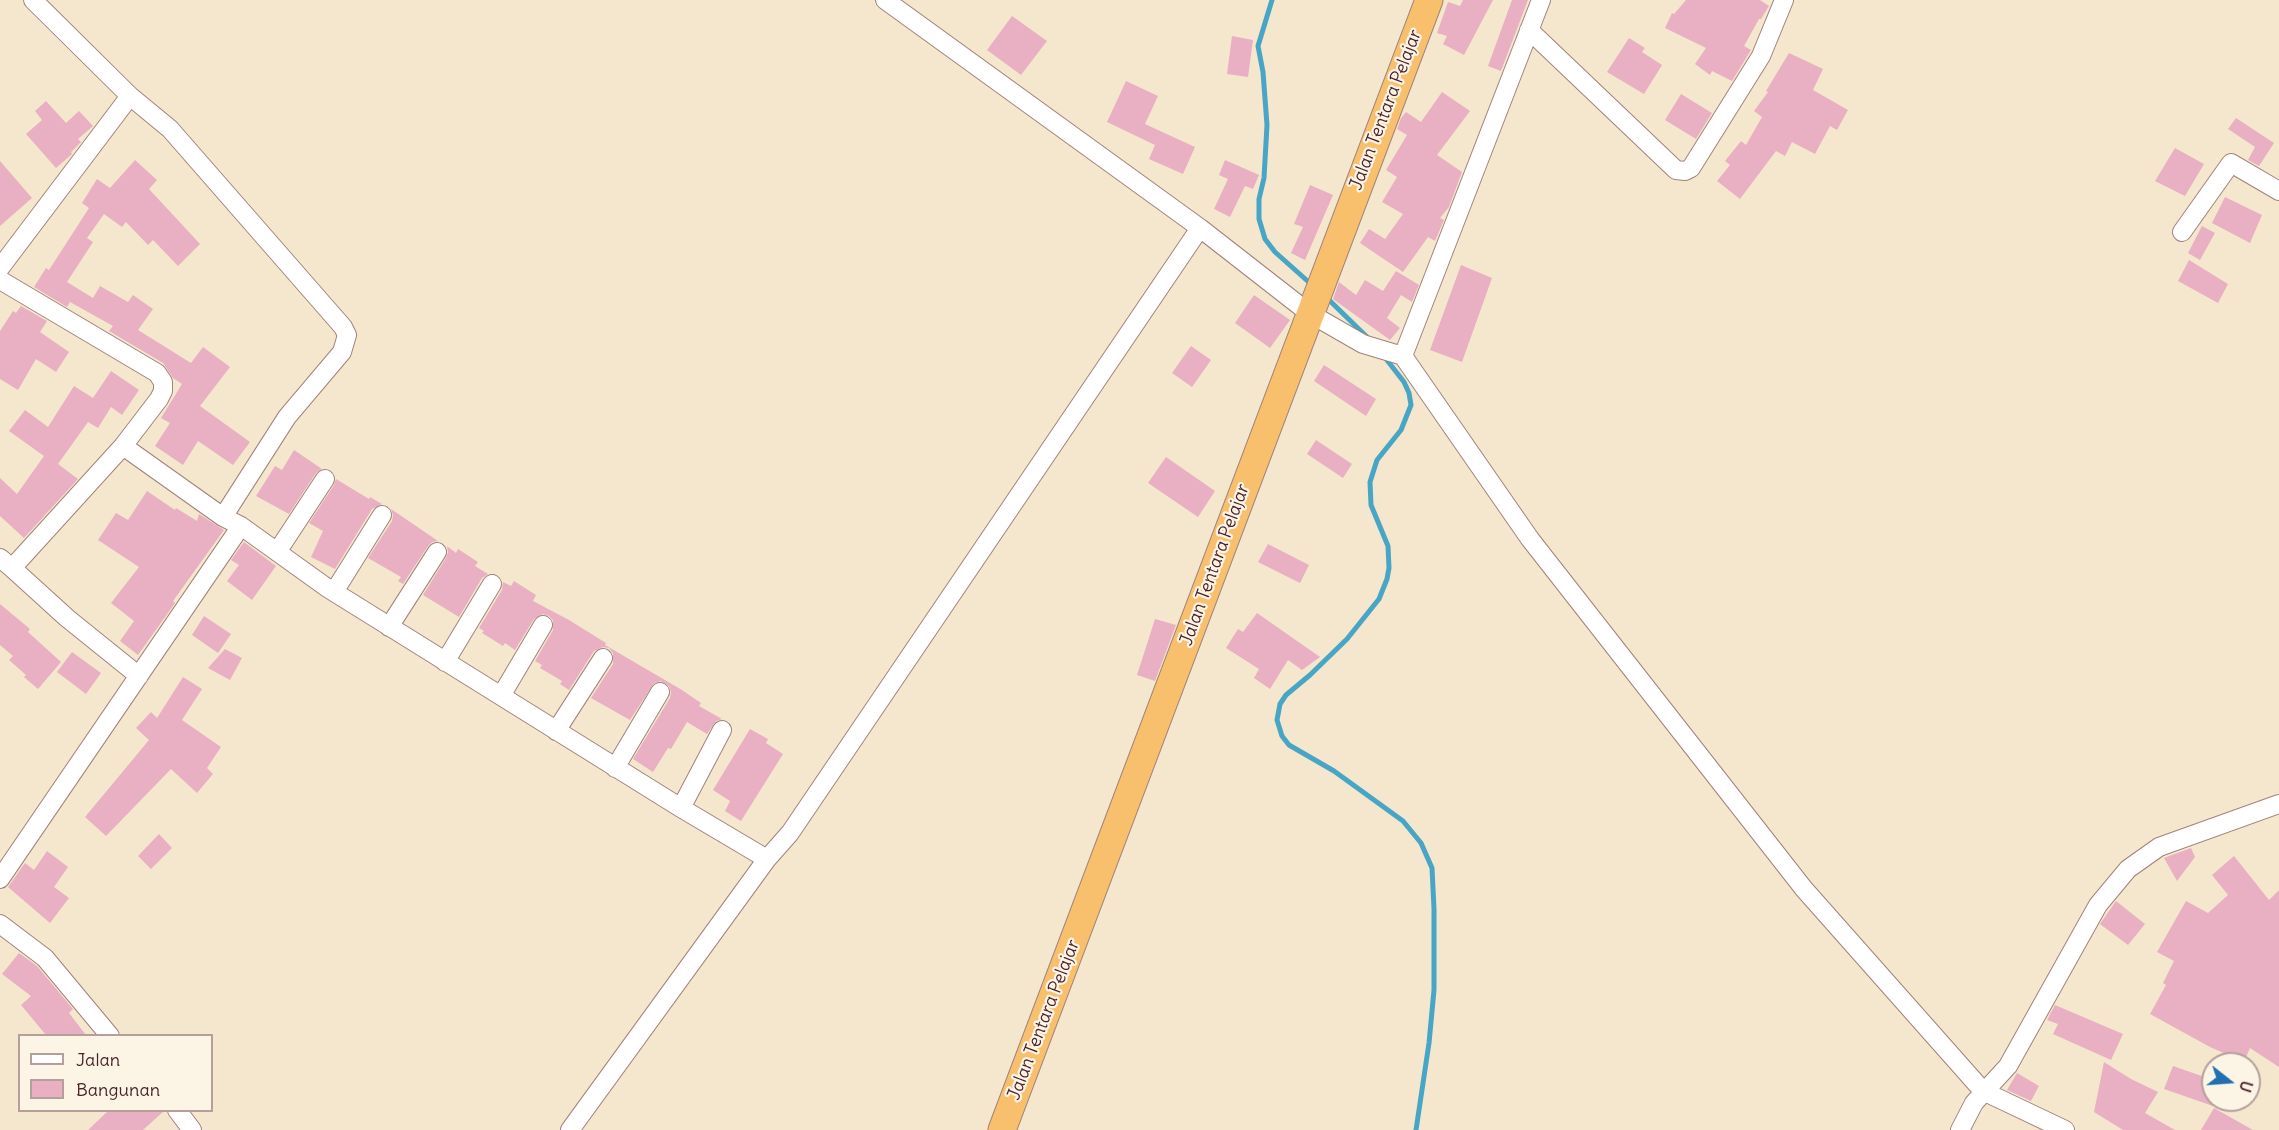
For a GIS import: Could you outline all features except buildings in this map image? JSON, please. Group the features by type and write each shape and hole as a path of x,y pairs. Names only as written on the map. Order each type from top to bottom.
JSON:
{"highway":[{"name":"Jalan Tentara Pelajar","path":"1002,1130 1429,0"}],"street":[{"path":"33,0 130,96 170,129 343,327 347,335 342,352 287,417 223,517"},
{"path":"885,0 1311,308 1364,344 1397,354 1530,540 1804,889 1983,1091 2065,1130"},
{"path":"1397,354 1541,0"},
{"path":"1529,30 1676,170 1685,171 1691,168 1761,56 1779,2"},
{"path":"0,268 130,96"},
{"path":"2182,232 2231,163 2279,191"},
{"path":"570,1130 767,859 790,833 1200,228"},
{"path":"0,280 157,374 164,382 159,399 123,446 6,563 67,618 139,676"},
{"path":"123,446 334,592 615,768 767,859"},
{"path":"277,552 325,479"},
{"path":"334,592 382,515"},
{"path":"0,879 241,526"},
{"path":"389,627 437,552"},
{"path":"445,662 492,584"},
{"path":"501,696 543,625"},
{"path":"556,731 603,658"},
{"path":"615,768 660,692"},
{"path":"681,808 722,730"},
{"path":"1960,1130 1983,1091 2008,1066 2098,905 2128,869 2158,847 2279,804"},
{"path":"0,924 45,958 109,1034"},
{"path":"178,1112 192,1130"}],"waterway":[{"path":"1272,0 1258,46 1263,72 1267,125 1259,219 1265,239 1275,252 1312,285"},
{"path":"1326,297 1369,339"},
{"path":"1383,355 1404,382 1411,405 1401,430 1377,460 1370,482 1371,505 1388,546 1387,579 1379,599 1347,639 1286,695 1280,704 1277,720 1282,736 1289,745 1334,771 1403,821 1421,843 1432,868 1434,990 1416,1130"}]}
